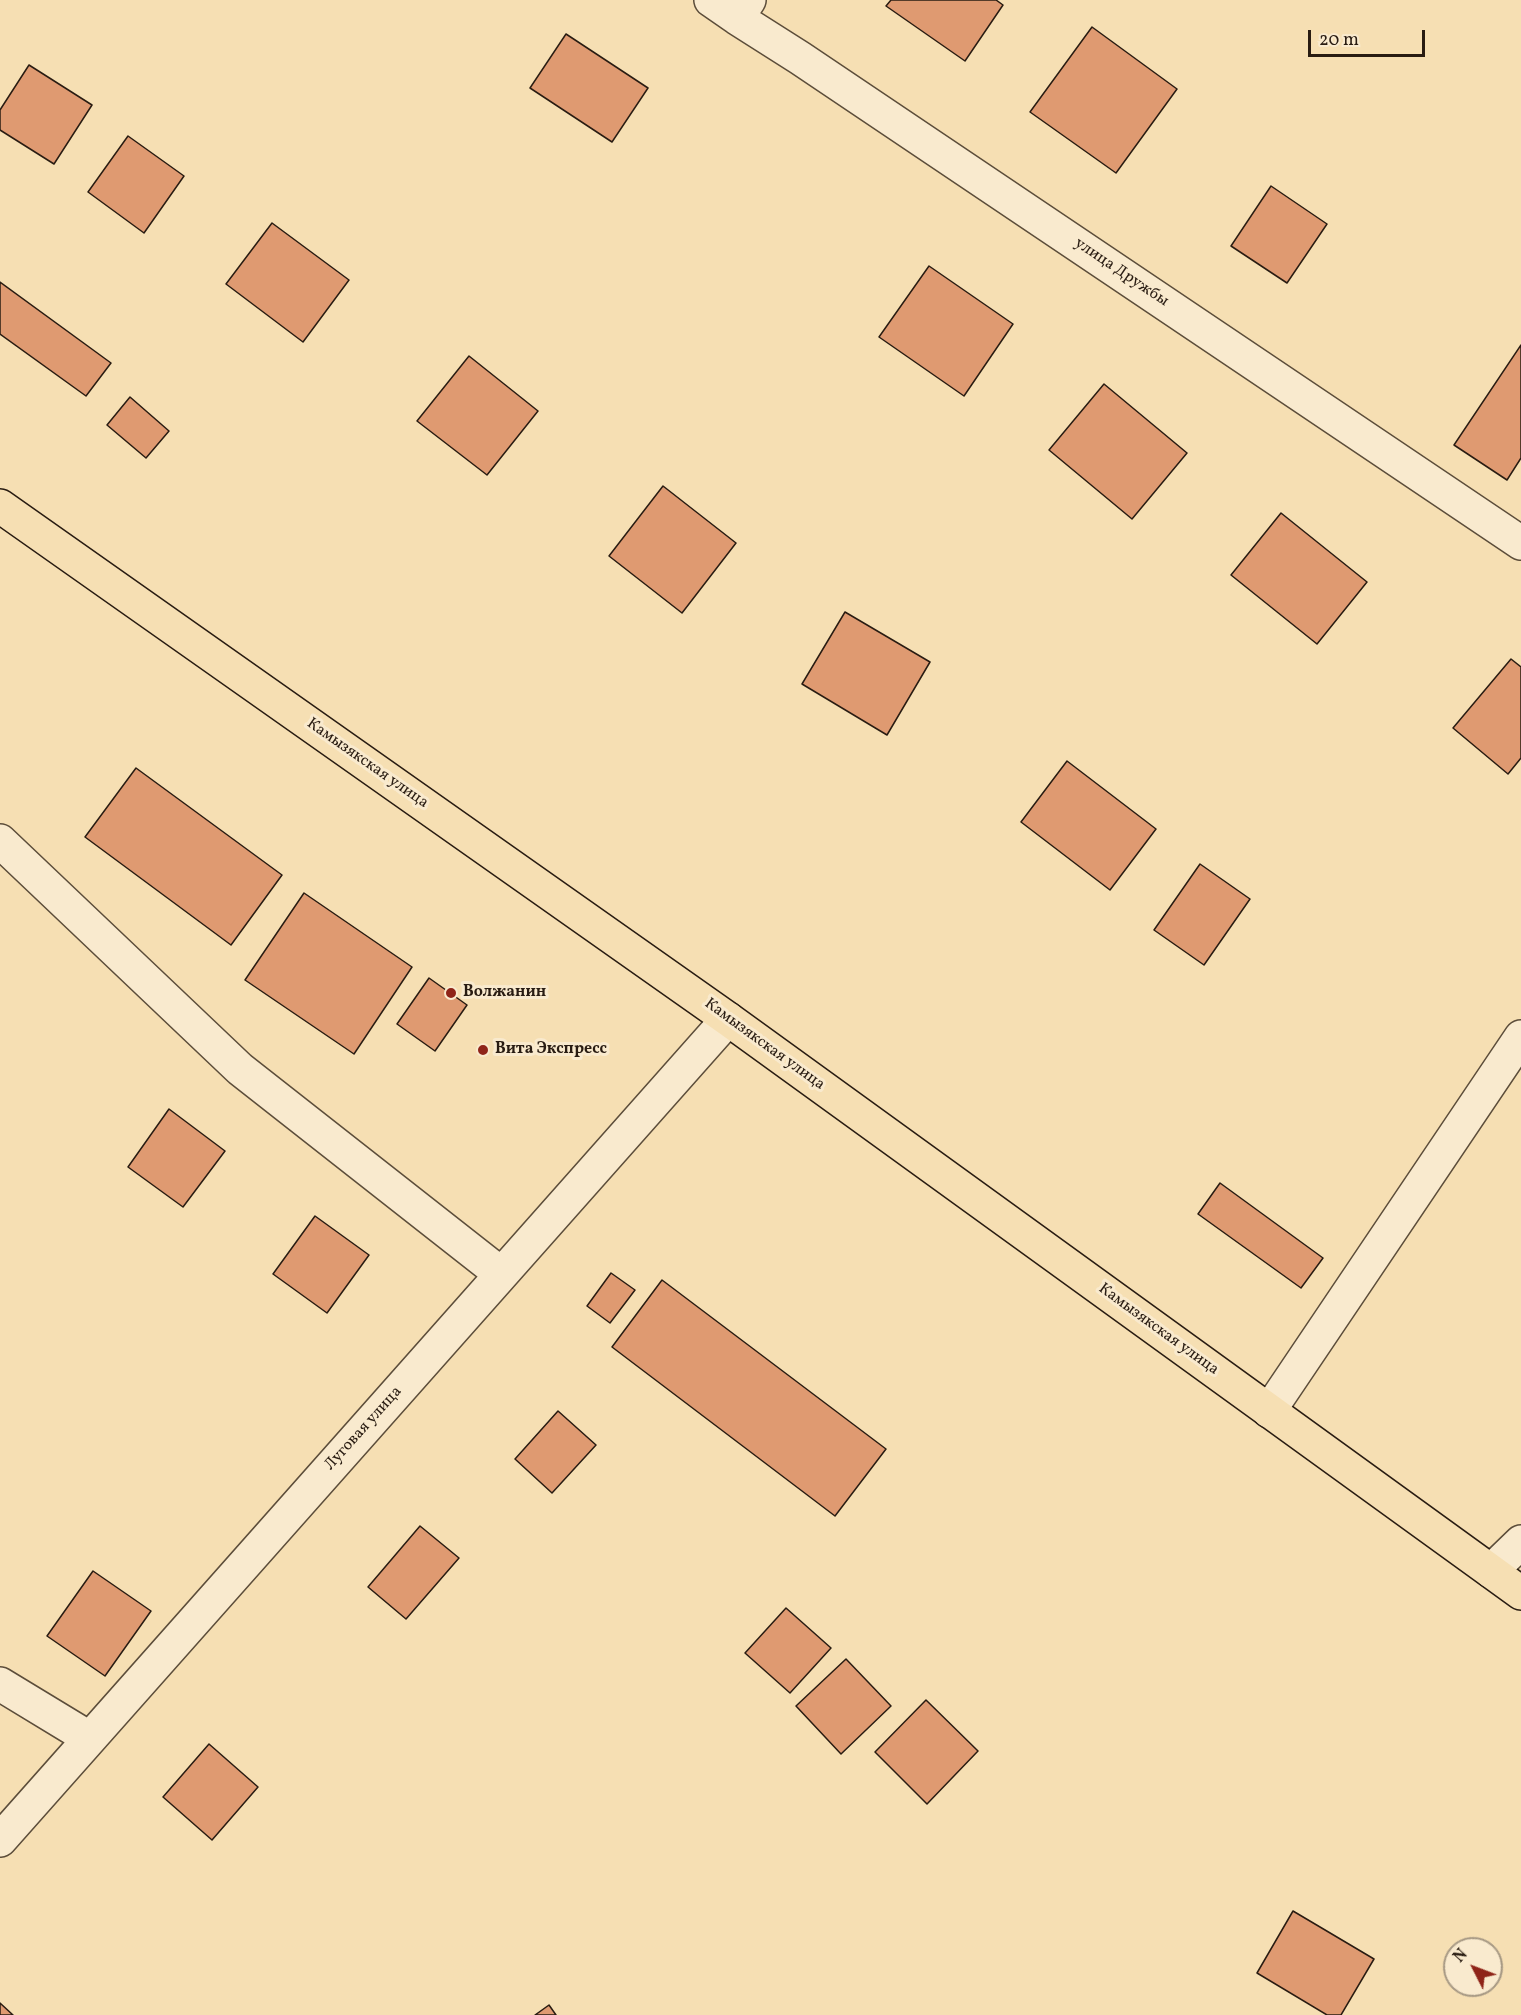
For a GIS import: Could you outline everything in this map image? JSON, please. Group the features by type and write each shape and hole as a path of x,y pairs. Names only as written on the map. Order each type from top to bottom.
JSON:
{"main road":[{"name":"Камызякская улица","path":"0,506 728,1019 1521,1593"}],"street":[{"name":"улица Дружбы","path":"733,6 810,64 1521,543"},
{"path":"0,842 240,1069 501,1274"},
{"name":"Луговая улица","path":"0,1840 728,1019"},
{"path":"1269,1411 1521,1037"},
{"path":"1491,1571 1521,1542"},
{"path":"0,1684 89,1738"}],"building":[{"path":"891,0 996,0 1003,5 965,61 886,6"},
{"path":"1092,27 1177,89 1116,173 1030,112"},
{"path":"566,34 648,88 612,142 530,88"},
{"path":"29,65 92,105 54,164 0,130 0,110"},
{"path":"128,136 184,176 144,233 88,192"},
{"path":"1271,186 1327,224 1287,283 1231,246"},
{"path":"272,223 349,280 303,342 226,284"},
{"path":"929,266 1013,324 964,396 879,337"},
{"path":"0,282 111,363 86,396 0,334"},
{"path":"1521,345 1521,458 1507,480 1454,445"},
{"path":"469,356 538,411 487,475 417,421"},
{"path":"1104,384 1187,453 1132,519 1049,450"},
{"path":"130,397 169,431 146,458 107,425"},
{"path":"663,486 736,543 682,613 609,556"},
{"path":"1281,513 1367,582 1317,644 1231,575"},
{"path":"845,612 930,662 887,735 802,684"},
{"path":"1511,659 1521,667 1521,758 1508,774 1453,728"},
{"path":"1067,761 1156,829 1110,890 1021,822"},
{"path":"136,768 282,875 231,945 85,837"},
{"path":"1200,864 1250,899 1204,965 1154,930"},
{"path":"304,893 412,967 354,1054 245,980"},
{"path":"429,978 467,1005 435,1051 397,1024"},
{"path":"169,1109 225,1151 183,1207 128,1167"},
{"path":"1220,1183 1323,1258 1301,1288 1198,1214"},
{"path":"315,1216 369,1255 327,1313 273,1274"},
{"path":"611,1273 635,1290 610,1323 587,1306"},
{"path":"662,1280 886,1449 835,1516 612,1347"},
{"path":"558,1411 596,1445 552,1493 515,1459"},
{"path":"420,1526 459,1558 406,1619 368,1587"},
{"path":"93,1571 151,1611 105,1676 47,1636"},
{"path":"786,1608 831,1648 790,1693 745,1653"},
{"path":"846,1659 891,1706 841,1754 796,1706"},
{"path":"926,1700 978,1751 927,1804 875,1752"},
{"path":"209,1744 258,1787 212,1840 163,1797"},
{"path":"1293,1911 1374,1959 1341,2015 1327,2015 1257,1973"},
{"path":"0,2003 13,2015 0,2015"},
{"path":"549,2005 556,2015 535,2015"}],"place":[{"name":"Волжанин","path":"451,993"},
{"name":"Вита Экспресс","path":"483,1050"}]}
